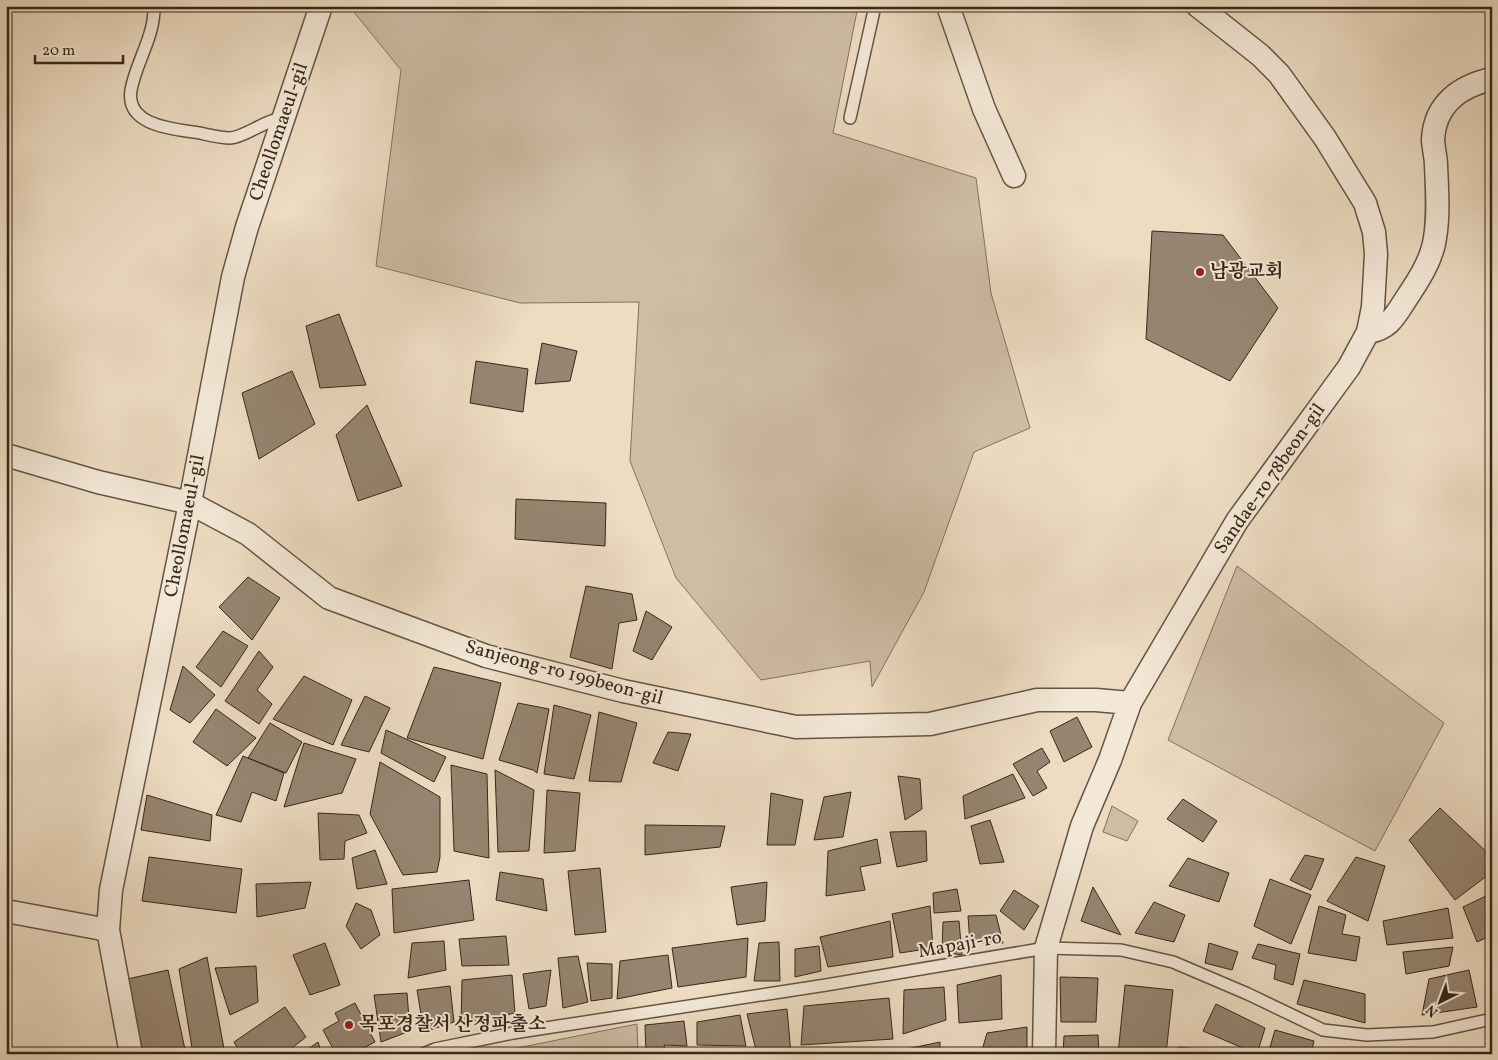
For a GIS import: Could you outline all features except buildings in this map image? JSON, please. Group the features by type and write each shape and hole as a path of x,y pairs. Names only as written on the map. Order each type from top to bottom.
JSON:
{"street":[{"name":"Cheollomaeul-gil","path":"131,1054 108,930 111,890 190,503 233,278 283,118 321,6"},
{"path":"948,6 984,109 1014,176"},
{"name":"Sandae-ro 78beon-gil","path":"1044,1054 1046,948 1082,826 1110,760 1130,703 1237,522 1349,367 1368,332 1373,307 1376,254 1374,232 1366,202 1325,138 1279,74 1260,55 1198,6"},
{"path":"1368,332 1380,330 1391,322 1427,264 1435,240 1437,211 1433,139 1438,116 1448,100 1461,90 1476,82 1492,79"},
{"name":"Sanjeong-ro 199beon-gil","path":"6,455 98,482 190,503 248,534 329,598 486,656 623,691 796,726 930,724 1037,700 1096,700 1130,703"},
{"path":"6,911 108,930"}],"lane":[{"path":"154,6 150,34 131,92 134,108 144,120 162,127 231,138 272,119 283,118"},
{"path":"850,118 875,6"},
{"name":"Mapaji-ro","path":"423,1054 435,1049 513,1033 1046,948 1121,950 1172,962 1248,994 1323,1030 1367,1035 1433,1032 1492,1019"}],"shaded area":[{"path":"349,6 858,6 833,133 976,178 991,293 1030,428 974,452 924,592 872,687 870,661 761,680 676,578 630,461 639,302 520,303 376,266 401,70"},
{"path":"1237,566 1444,723 1375,851 1168,740"},
{"path":"1112,806 1138,821 1127,841 1103,832"},
{"path":"637,1024 638,1054 487,1054"}],"place":[{"name":"남광교회","path":"1200,272"},
{"name":"목포경찰서 산정파출소","path":"349,1025"}]}
